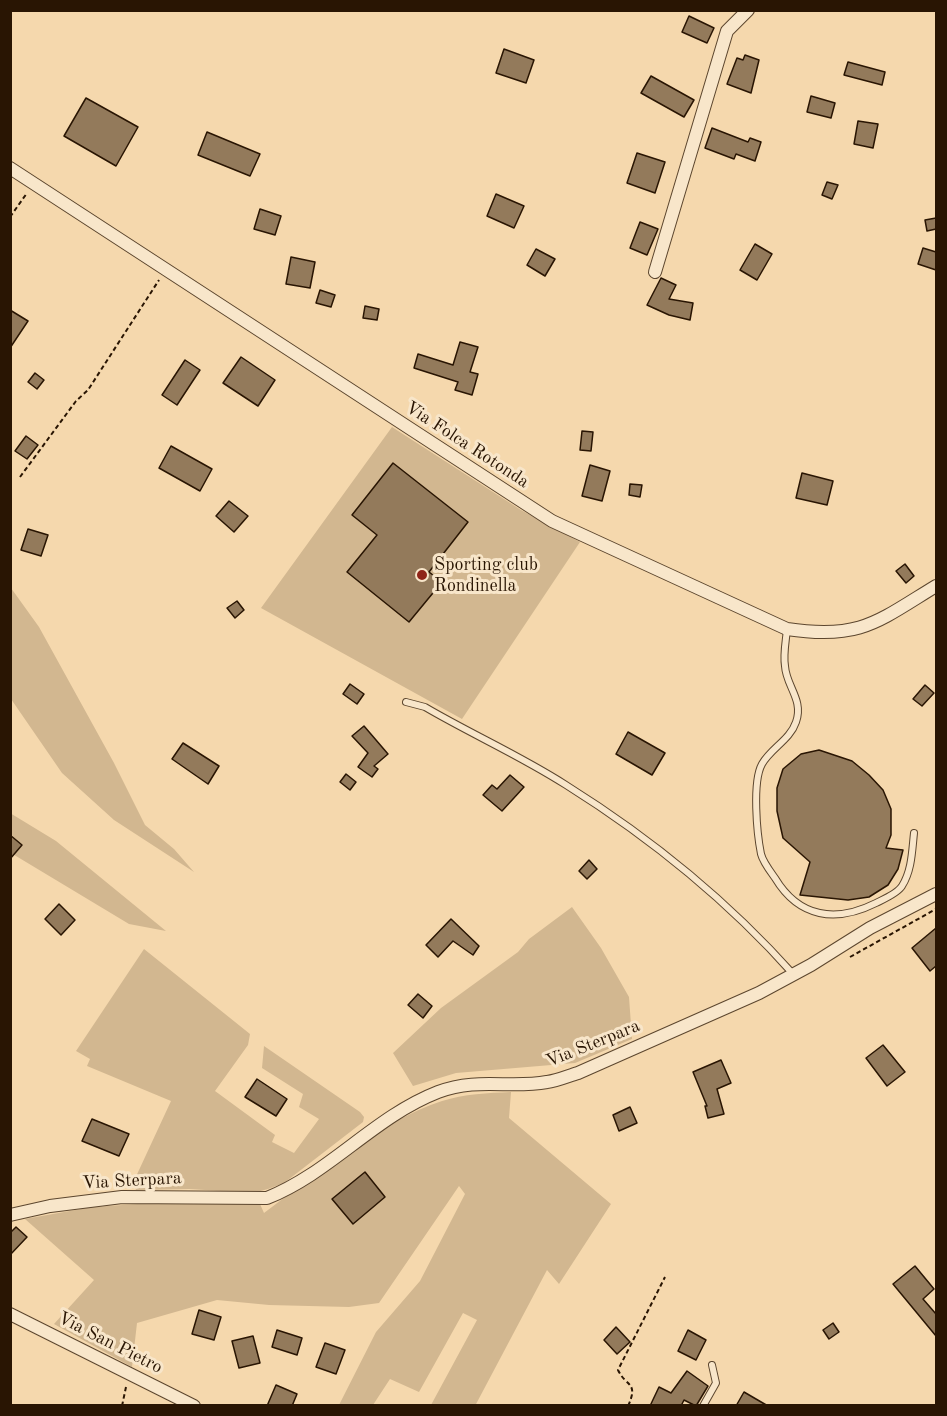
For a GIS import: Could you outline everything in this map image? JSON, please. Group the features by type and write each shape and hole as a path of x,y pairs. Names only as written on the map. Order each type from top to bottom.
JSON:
{"street":[{"path":"655,272 727,31 748,10"},
{"name":"Via Folca Rotonda","path":"10,168 167,268 264,335 552,521 788,629 821,634 847,633 880,621 936,586"},
{"name":"Via Sterpara","path":"10,1215 60,1204 122,1197 267,1198 288,1189 398,1110 440,1091 482,1082 547,1083 578,1073 794,975 870,928 936,894"},
{"name":"Via San Pietro","path":"10,1314 194,1406"}],"lane":[{"path":"788,629 784,664 788,682 798,699 796,721 783,744 762,764 757,794 757,823 762,857 781,888 801,907 829,915 855,914 902,888 910,866 914,833"},
{"path":"406,702 425,707 565,784 625,825 734,911 794,975"},
{"path":"703,1406 716,1383 712,1365"}],"path":[{"path":"10,217 33,183"},
{"path":"21,477 76,401 88,390 167,268"},
{"path":"628,1406 633,1395 633,1386 618,1370 664,1277"},
{"path":"122,1406 129,1372"}],"shaded area":[{"name":"Sporting club Rondinella","path":"392,427 521,510 580,542 462,719 261,608"},
{"path":"11,588 39,627 114,763 145,825 174,849 194,872 114,820 62,773 11,699"},
{"path":"10,813 56,841 166,931 129,924 11,853"},
{"path":"572,907 601,948 629,997 632,1039 575,1063 456,1073 413,1086 393,1053 441,1008 518,952 529,939"},
{"path":"144,949 250,1034 248,1045 215,1091 275,1135 272,1142 294,1153 319,1119 299,1107 303,1094 262,1068 264,1046 360,1112 364,1117 363,1122 284,1183 268,1189 253,1193 189,1189 136,1190 133,1183 171,1101 87,1066 90,1059 76,1051"},
{"path":"511,1092 509,1118 611,1204 559,1284 547,1270 475,1406 431,1405 477,1320 463,1313 419,1392 390,1379 373,1405 339,1405 376,1332 420,1281 465,1194 459,1186 379,1303 349,1307 269,1305 217,1300 137,1323 132,1367 54,1324 94,1280 25,1219 92,1207 183,1201 260,1204 264,1213 327,1166 396,1121 442,1101 485,1093"}],"building":[{"path":"689,16 714,28 707,43 682,32"},
{"path":"504,49 534,60 526,83 496,73"},
{"path":"745,55 759,60 751,93 727,84 737,58 743,60"},
{"path":"848,62 885,72 882,85 844,75"},
{"path":"651,76 694,100 684,117 641,93"},
{"path":"811,96 835,103 831,118 807,112"},
{"path":"86,98 138,127 116,166 64,136"},
{"path":"858,121 878,124 873,148 854,144"},
{"path":"712,128 748,142 750,138 761,142 755,161 736,154 734,159 705,148"},
{"path":"207,132 260,154 250,176 198,155"},
{"path":"637,153 665,162 655,193 627,183"},
{"path":"827,182 838,185 832,199 822,195"},
{"path":"496,194 524,206 514,228 487,216"},
{"path":"260,209 281,216 275,235 254,229"},
{"path":"936,218 936,229 927,231 925,220"},
{"path":"640,222 658,229 647,255 630,248"},
{"path":"755,244 772,254 757,280 740,270"},
{"path":"923,248 936,252 936,270 918,264"},
{"path":"536,249 555,259 545,276 527,265"},
{"path":"291,257 315,262 310,288 286,284"},
{"path":"661,278 676,285 669,299 693,303 690,320 669,315 647,305"},
{"path":"320,290 335,295 331,307 316,303"},
{"path":"365,306 379,309 377,320 363,318"},
{"path":"10,310 28,321 10,348"},
{"path":"460,342 478,347 470,372 478,374 472,395 455,390 458,382 414,368 418,354 453,365"},
{"path":"241,357 275,380 258,406 223,383"},
{"path":"185,360 200,370 177,405 162,395"},
{"path":"35,373 44,380 37,389 28,382"},
{"path":"582,431 593,432 591,451 580,450"},
{"path":"26,436 38,445 27,459 15,451"},
{"path":"171,446 212,469 200,491 159,468"},
{"path":"393,463 468,522 429,572 442,582 409,622 347,572 377,535 352,515"},
{"path":"590,465 610,471 602,501 582,496"},
{"path":"802,473 833,481 827,505 796,498"},
{"path":"630,484 642,485 640,497 629,495"},
{"path":"229,501 248,516 234,532 216,516"},
{"path":"28,529 48,535 41,556 21,550"},
{"path":"905,564 914,576 906,583 896,571"},
{"path":"237,601 244,610 235,618 227,608"},
{"path":"350,684 364,694 357,704 343,694"},
{"path":"925,685 934,693 922,706 913,699"},
{"path":"364,726 388,754 374,766 378,769 372,777 358,767 368,753 352,736"},
{"path":"628,732 665,753 652,775 616,754"},
{"path":"183,743 219,766 208,784 172,759"},
{"path":"819,750 852,761 883,790 891,809 891,835 886,848 903,850 898,869 888,885 869,897 848,900 800,895 810,862 783,838 777,811 777,788 783,769 801,754"},
{"path":"346,774 356,782 350,790 340,782"},
{"path":"510,775 524,787 502,811 483,795 492,785 497,789"},
{"path":"10,835 22,845 10,859"},
{"path":"589,860 597,869 587,879 579,871"},
{"path":"59,904 75,920 61,935 45,919"},
{"path":"451,919 479,946 473,955 453,941 438,957 426,945"},
{"path":"936,928 936,966 930,971 912,948"},
{"path":"418,994 432,1006 423,1018 408,1005"},
{"path":"883,1045 905,1072 887,1086 866,1058"},
{"path":"721,1060 731,1083 717,1089 724,1114 708,1118 705,1106 707,1106 693,1072"},
{"path":"257,1079 287,1099 276,1116 245,1097"},
{"path":"630,1107 637,1123 619,1131 613,1115"},
{"path":"92,1119 129,1134 119,1156 82,1141"},
{"path":"365,1172 385,1197 353,1224 332,1199"},
{"path":"16,1227 27,1237 10,1255 10,1233"},
{"path":"915,1266 934,1289 923,1299 936,1314 936,1336 893,1284"},
{"path":"199,1310 221,1317 214,1340 192,1334"},
{"path":"833,1323 839,1332 829,1339 823,1330"},
{"path":"616,1327 630,1342 617,1354 604,1340"},
{"path":"277,1330 302,1338 297,1355 272,1347"},
{"path":"688,1330 706,1340 696,1360 678,1351"},
{"path":"253,1336 260,1363 239,1368 232,1341"},
{"path":"325,1343 345,1350 336,1374 316,1367"},
{"path":"687,1371 708,1386 696,1406 684,1400 681,1406 650,1406 659,1387 671,1393"},
{"path":"276,1385 297,1394 292,1406 267,1406"},
{"path":"744,1392 768,1406 736,1406"}],"place":[{"name":"Sporting club Rondinella","path":"422,575"}]}
